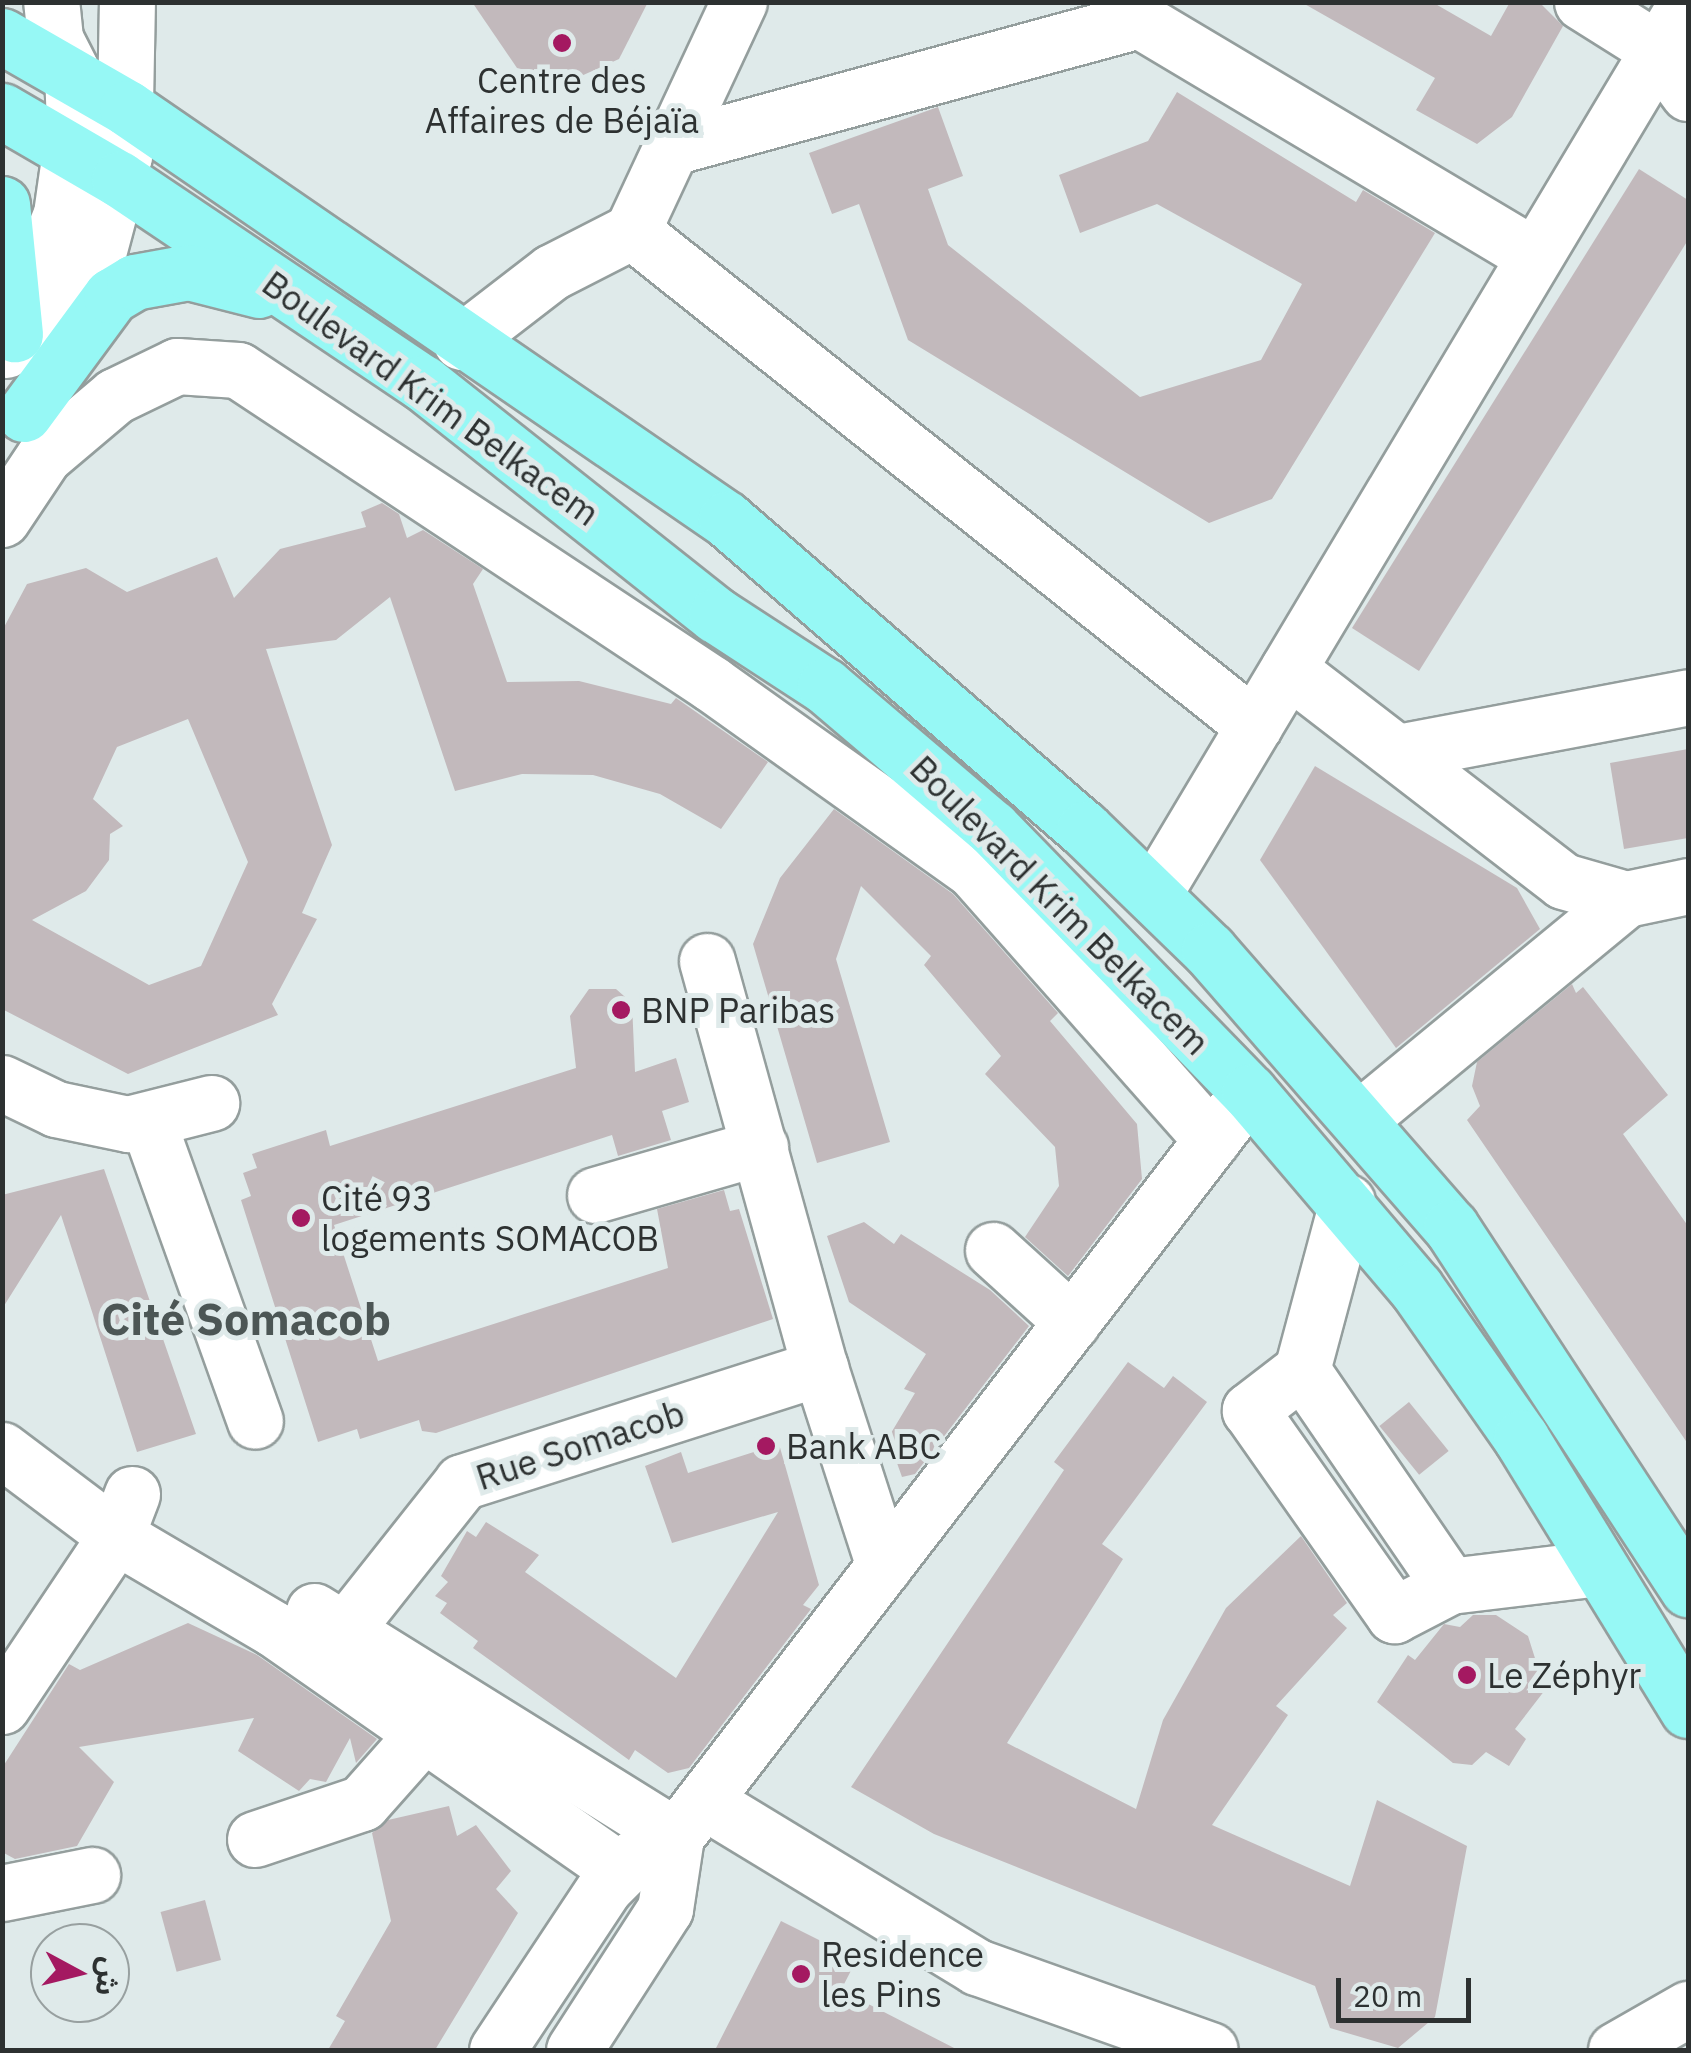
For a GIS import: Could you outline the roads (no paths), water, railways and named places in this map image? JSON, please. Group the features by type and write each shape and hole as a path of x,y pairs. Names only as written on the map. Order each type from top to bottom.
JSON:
{"main road":[{"name":"Boulevard Krim Belkacem","path":"2,36 72,72 126,108 461,342 726,519 1154,894 1359,1120 1462,1242 1688,1589"},
{"name":"Boulevard Krim Belkacem","path":"2,111 119,179 317,312 907,753 992,828 1248,1092 1346,1202 1500,1408 1688,1710"},
{"path":"2,204 8,345"},
{"path":"14,433 111,296 134,282 214,274 317,312"}],"street":[{"path":"8,345 61,214 70,150 72,72 56,38 51,2"},
{"path":"14,433 77,313 119,179 126,108 127,2"},
{"path":"461,342 552,272 632,231 738,2"},
{"path":"1582,2 1655,48 1688,93"},
{"path":"1154,894 1655,48 1687,2"},
{"path":"672,147 1136,11 1533,254"},
{"path":"632,231 1254,726"},
{"path":"2,519 74,424 128,387 177,366 238,370 712,684 974,871 1212,1140"},
{"path":"1288,669 1403,751 1564,881 1626,899"},
{"path":"1403,751 1688,698"},
{"path":"1359,1120 1626,899 1688,886"},
{"path":"707,961 820,1368 884,1566"},
{"path":"496,2050 619,1870 690,1819 1248,1092"},
{"path":"36,1107 149,1125 210,1103"},
{"path":"149,1125 255,1422"},
{"path":"595,1195 760,1146"},
{"path":"1346,1202 1285,1383 1430,1596 1599,1568"},
{"path":"993,1250 1072,1322"},
{"name":"Rue Somacob","path":"344,1631 462,1482 577,1466 820,1368"},
{"path":"2,1450 124,1515 274,1629 439,1716 690,1819 977,1967 1210,2050"},
{"path":"2,1706 124,1515"},
{"path":"274,1585 344,1631 619,1870"},
{"path":"255,1839 362,1803 439,1716"},
{"path":"574,2050 659,1920 690,1819"},
{"path":"2,1893 92,1875"},
{"path":"1616,2050 1688,2009"}],"place":[{"name":"Centre des Affaires de Béjaïa","path":"562,43"},
{"name":"BNP Paribas","path":"621,1010"},
{"name":"Cité 93 logements SOMACOB","path":"301,1218"},
{"name":"Bank ABC","path":"766,1446"},
{"name":"Le Zéphyr","path":"1467,1675"},
{"name":"Residence les Pins","path":"801,1974"}],"district":[{"name":"Cité Somacob","path":"246,1319"}]}
